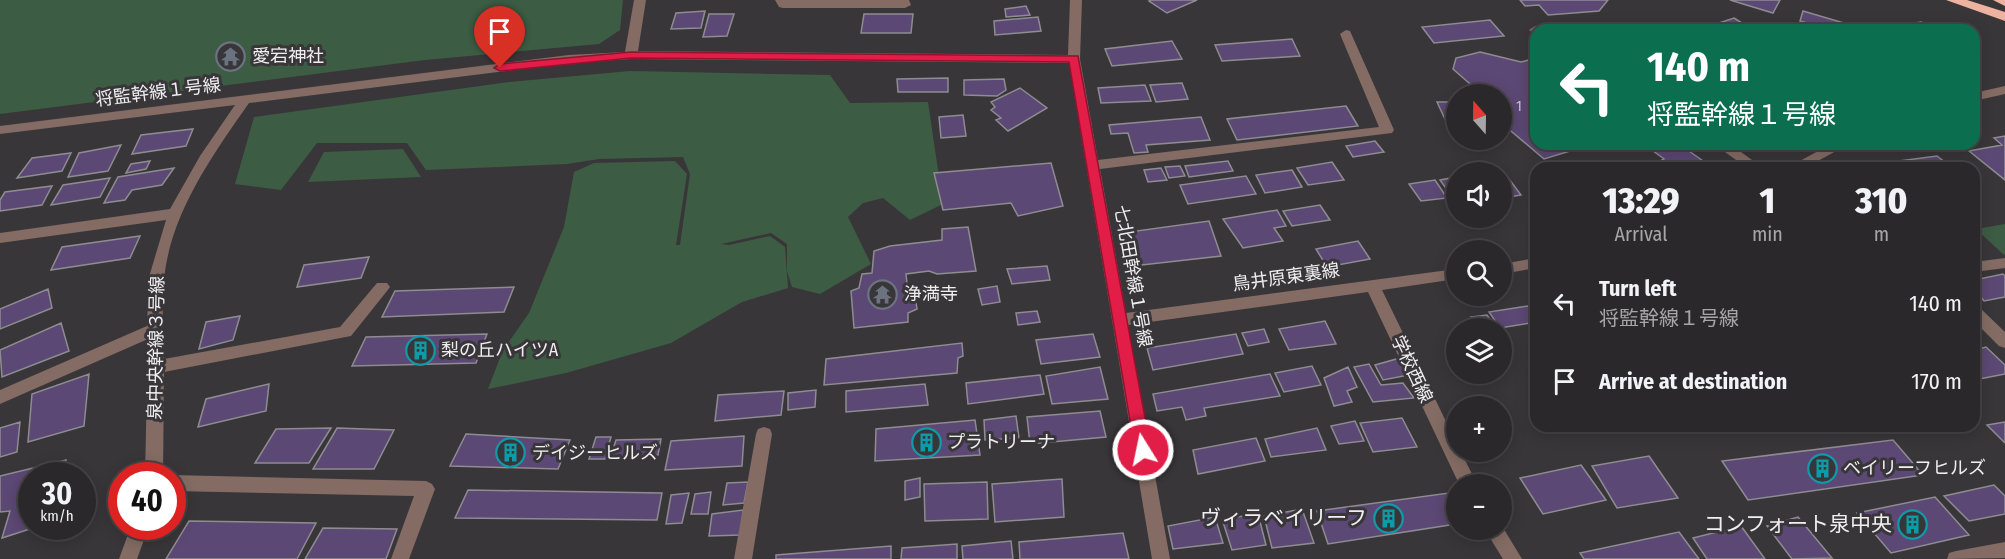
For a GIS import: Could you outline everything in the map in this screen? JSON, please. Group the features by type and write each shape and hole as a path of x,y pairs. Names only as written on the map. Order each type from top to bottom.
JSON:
{"highway":[{"path":"1953,0 2005,17"},
{"path":"2000,0 2005,2"}],"street":[{"path":"631,55 640,0"},
{"path":"781,0 783,5 905,5 903,0"},
{"name":"七北田幹線１号線","path":"1076,0 1074,58 1161,559"},
{"path":"1094,165 1388,130 1346,34"},
{"name":"将監幹線１号線","path":"0,130 569,59 631,55 1074,58"},
{"path":"1980,96 2005,90"},
{"name":"泉中央幹線３号線","path":"154,462 156,366 154,330 158,264 173,214 209,150 245,100"},
{"path":"1729,150 1747,162"},
{"path":"1810,162 1831,150"},
{"path":"0,238 173,214"},
{"path":"1980,266 2005,263"},
{"path":"1512,267 1530,264"},
{"name":"鳥井原東裏線","path":"1121,320 1446,275"},
{"name":"学校西線","path":"1372,285 1463,474"},
{"path":"156,366 180,364 345,332 382,287"},
{"path":"1980,317 2005,342"},
{"path":"0,397 154,330"},
{"path":"743,559 764,435"},
{"path":"186,483 426,489 400,559"},
{"path":"128,559 135,540"},
{"path":"1501,540 1513,559"},
{"path":"1956,559 2005,550"}],"green space":[{"name":"愛宕神社","path":"0,0 623,0 620,30 599,44 425,60 0,114"},
{"path":"630,71 830,75 850,103 928,102 943,204 910,220 883,198 863,203 848,217 871,264 820,294 792,287 787,271 787,244 771,233 721,244 729,245 770,236 785,247 788,288 742,302 671,343 566,373 488,389 503,350 529,313 564,227 574,172 594,163 675,161 687,174 676,245 680,245 690,174 683,157 599,159 567,164 426,170 407,143 317,143 281,190 235,184 254,117 509,82"},
{"path":"403,149 421,177 308,182 324,152"},
{"path":"2005,224 2004,255 1980,233 1980,228"}],"building":[{"path":"1197,0 1167,13 1149,1"},
{"path":"1520,0 1608,0 1599,11 1548,15 1539,5 1525,6"},
{"path":"1730,0 1780,0 1773,13"},
{"path":"1026,6 1030,15 1006,17 1005,9"},
{"path":"705,11 701,28 671,29 676,13"},
{"path":"1803,11 1844,23 1810,24 1800,21"},
{"path":"709,14 734,14 727,36 703,37"},
{"path":"864,14 913,14 911,33 861,33"},
{"path":"1038,17 1041,31 995,35 994,21"},
{"path":"1734,18 1744,24 1716,24"},
{"path":"1490,20 1504,36 1434,43 1422,27"},
{"path":"1292,39 1300,56 1222,61 1215,45"},
{"path":"1172,41 1182,59 1112,66 1105,49"},
{"path":"1480,52 1521,62 1530,60 1530,147 1512,132 1512,84 1470,84 1453,69 1456,58"},
{"path":"948,78 948,92 898,92 897,79"},
{"path":"1004,79 1006,90 997,96 964,95 964,80"},
{"path":"1182,83 1188,99 1156,102 1150,85"},
{"path":"1145,85 1151,101 1101,103 1098,88"},
{"path":"1020,88 1047,108 1008,131 996,120 1001,118 991,110 995,107 991,102"},
{"path":"1437,102 1446,102 1446,121"},
{"path":"1346,106 1358,126 1237,140 1227,119"},
{"path":"963,115 966,136 941,138 939,117"},
{"path":"1201,117 1210,140 1146,145 1148,152 1134,153 1128,133 1111,134 1109,125"},
{"path":"193,129 186,146 132,154 141,135"},
{"path":"2005,136 2005,180 1969,151 2002,145 1994,138"},
{"path":"1375,141 1384,152 1353,157 1346,146"},
{"path":"121,145 108,171 68,177 79,153"},
{"path":"1533,150 1573,150 1544,159"},
{"path":"1652,150 1688,150 1704,162 1660,161 1664,159"},
{"path":"71,153 62,171 17,178 32,158"},
{"path":"1937,156 1945,162 1891,162"},
{"path":"150,161 146,169 126,173 131,164"},
{"path":"1228,161 1233,171 1189,177 1185,166"},
{"path":"1332,162 1344,180 1308,185 1297,168"},
{"path":"1051,163 1063,206 1018,216 1011,203 943,210 934,173"},
{"path":"1180,166 1185,176 1169,178 1165,167"},
{"path":"174,168 162,185 132,190 125,200 104,203 118,177"},
{"path":"1161,168 1167,180 1148,182 1144,170"},
{"path":"1292,170 1302,187 1265,193 1256,175"},
{"path":"1246,176 1256,194 1188,204 1180,185"},
{"path":"110,178 100,197 51,205 63,185"},
{"path":"1446,179 1446,188 1440,180"},
{"path":"1435,180 1446,198 1421,201 1409,184"},
{"path":"1512,183 1521,195 1512,196"},
{"path":"52,186 42,205 0,211 0,200 5,192"},
{"path":"1320,205 1330,220 1292,226 1283,211"},
{"path":"1277,210 1286,226 1274,228 1283,241 1243,248 1223,219"},
{"path":"1209,221 1221,256 1142,265 1129,232"},
{"path":"968,227 976,271 937,274 929,271 906,274 908,293 915,295 917,309 908,313 908,322 854,328 851,291 859,288 862,274 872,273 874,251 890,246 942,240 942,229"},
{"path":"140,236 130,258 51,270 62,247"},
{"path":"1358,241 1370,259 1327,267 1316,249"},
{"path":"369,257 361,278 297,287 304,265"},
{"path":"1047,266 1050,280 1012,284 1007,269"},
{"path":"2003,274 2005,276 2005,297 1984,301 1980,296 1980,279"},
{"path":"997,286 1000,302 982,305 978,289"},
{"path":"514,287 504,312 382,317 395,291"},
{"path":"48,289 52,308 0,329 0,309"},
{"path":"1528,306 1530,309 1530,323 1512,326 1512,318 1493,318 1489,312"},
{"path":"1037,311 1040,322 1018,325 1016,313"},
{"path":"1487,315 1489,318 1472,318"},
{"path":"240,316 233,340 199,349 206,322"},
{"path":"1325,321 1336,344 1289,350 1279,329"},
{"path":"61,323 69,351 2,377 0,350"},
{"path":"1264,329 1269,342 1248,346 1242,333"},
{"name":"梨の丘ハイツA","path":"487,334 476,363 352,366 366,337"},
{"path":"1093,334 1100,357 1041,364 1036,340"},
{"path":"1236,334 1243,354 1153,370 1147,348"},
{"path":"962,343 963,356 958,358 957,373 824,385 826,359"},
{"path":"1986,347 2005,365 2005,374 1980,379 1980,348"},
{"path":"1400,358 1409,375 1383,380 1375,365"},
{"path":"1369,364 1381,385 1403,383 1414,398 1373,402 1354,367"},
{"path":"1312,366 1321,385 1284,392 1275,373"},
{"path":"1100,367 1108,399 1052,404 1046,376"},
{"path":"1348,367 1357,387 1347,391 1352,402 1334,406 1324,378"},
{"path":"89,374 84,426 28,442 32,394"},
{"path":"1270,374 1280,396 1204,408 1206,416 1186,420 1182,407 1157,411 1153,394"},
{"path":"1040,375 1044,394 968,404 966,383"},
{"path":"269,384 266,411 198,427 206,399"},
{"path":"925,384 928,405 846,412 846,391"},
{"path":"816,390 815,407 788,410 788,393"},
{"path":"784,391 781,415 715,421 718,395"},
{"path":"1100,411 1106,437 1030,444 1027,417"},
{"path":"1016,416 1019,438 985,440 984,420"},
{"path":"1402,418 1417,447 1373,452 1360,423"},
{"name":"プラトリーナ","path":"975,420 980,455 875,461 876,429"},
{"path":"1355,421 1364,441 1339,444 1331,426"},
{"path":"20,422 17,452 0,457 0,428"},
{"path":"2005,422 2005,443 1987,425"},
{"path":"331,428 309,463 255,463 276,429"},
{"path":"337,428 394,430 374,469 313,469"},
{"path":"1317,428 1326,450 1271,457 1265,439"},
{"name":"デイジーヒルズ","path":"466,434 570,440 558,469 450,466"},
{"path":"744,436 742,466 665,470 671,441"},
{"path":"596,437 611,437 605,459 589,459"},
{"path":"1256,438 1265,461 1198,474 1193,450"},
{"path":"661,439 658,455 611,456 616,440"},
{"name":"ベイリーフヒルズ","path":"1893,440 1923,475 1748,500 1722,461"},
{"path":"1649,456 1678,498 1617,508 1592,466"},
{"path":"1581,465 1606,500 1543,514 1520,478"},
{"path":"18,472 18,533 2,538 10,511 0,512 0,476"},
{"path":"920,478 920,497 905,500 905,481"},
{"path":"1062,479 1064,517 995,522 992,484"},
{"path":"748,482 744,503 723,505 727,483"},
{"path":"987,482 988,519 925,521 924,484"},
{"path":"1994,485 2005,496 2005,514 1969,521 1944,496"},
{"path":"468,490 662,493 657,520 455,518"},
{"path":"711,492 708,514 691,514 695,494"},
{"path":"689,493 682,523 666,524 671,495"},
{"name":"ヴィラベイリーフ","path":"1446,493 1446,526 1328,544 1317,511"},
{"name":"コンフォート泉中央","path":"1935,497 1969,535 1891,553 1857,513"},
{"path":"1302,509 1314,543 1272,548 1264,516"},
{"path":"743,510 741,535 709,536 712,514"},
{"path":"1258,514 1266,545 1232,550 1222,519"},
{"path":"1215,517 1223,543 1173,549 1168,526"},
{"path":"1798,517 1832,558 1792,559 1767,526"},
{"path":"189,521 316,523 297,559 166,559 178,540 186,540 186,526"},
{"path":"1741,526 1765,559 1707,559 1693,538"},
{"path":"323,528 397,529 386,559 305,559"},
{"path":"1679,532 1699,559 1584,559 1580,553"},
{"path":"1123,533 1129,559 1020,559 1019,542"},
{"path":"1011,541 1013,559 963,559 962,546"},
{"path":"957,544 957,559 901,559 902,548"},
{"path":"891,546 891,559 776,559 776,555"}],"place":[{"name":"愛宕神社","path":"231,56"},
{"name":"浄満寺","path":"883,294"},
{"name":"梨の丘ハイツA","path":"420,350"},
{"name":"プラトリーナ","path":"926,442"},
{"name":"デイジーヒルズ","path":"511,453"},
{"name":"ベイリーフヒルズ","path":"1822,468"},
{"name":"ヴィラベイリーフ","path":"1388,518"},
{"name":"コンフォート泉中央","path":"1913,524"}],"route":[{"path":"500,68 569,59 631,55 1074,58 1143,450"}]}
